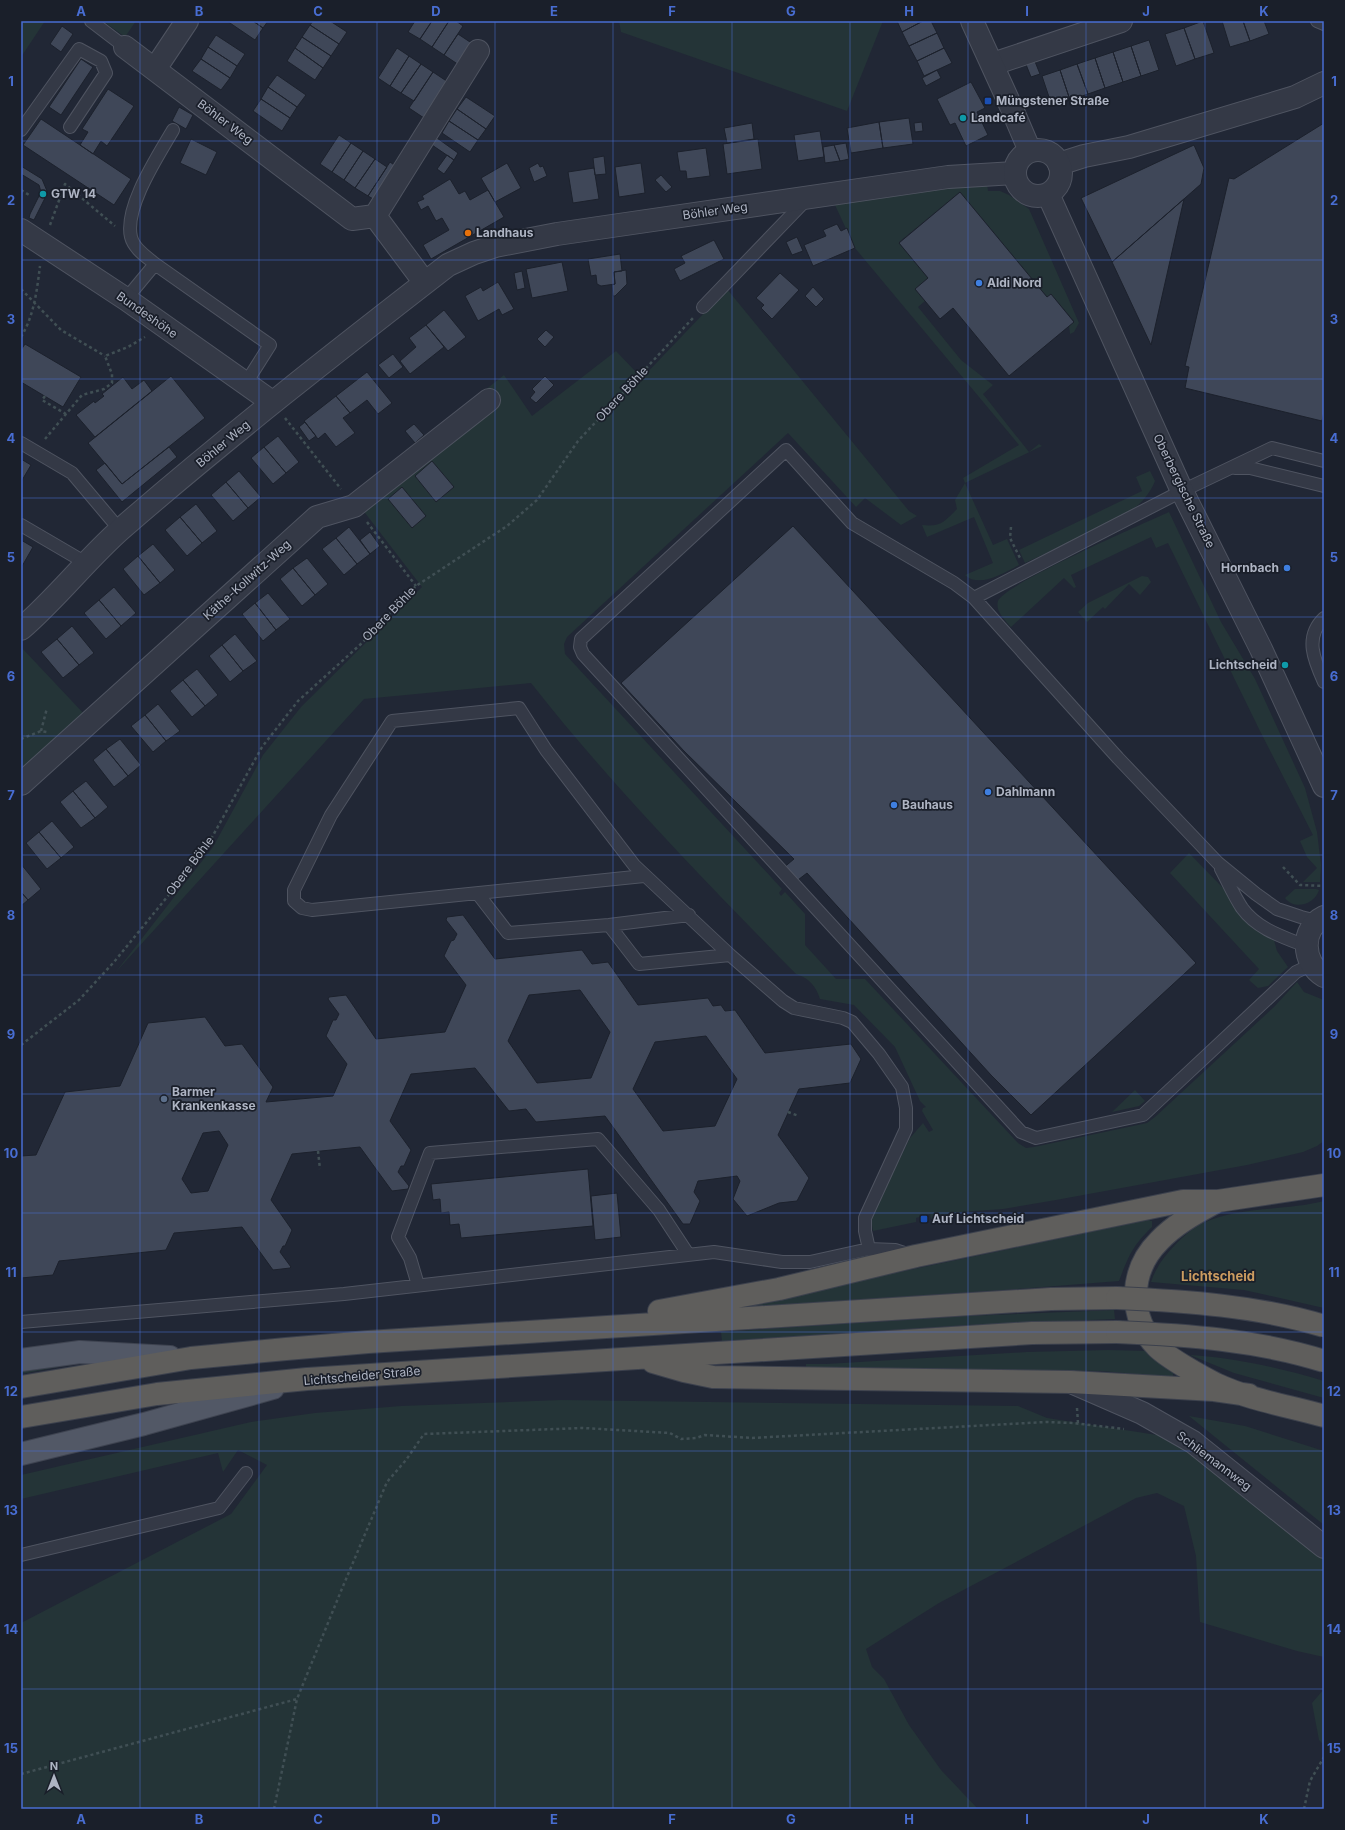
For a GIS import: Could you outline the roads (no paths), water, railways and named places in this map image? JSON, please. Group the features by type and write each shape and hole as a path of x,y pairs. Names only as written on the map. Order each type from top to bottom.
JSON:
{"highway":[{"path":"549,1330 780,1290 916,1256 1183,1201 1218,1201 1322,1183"},
{"path":"1218,1201 1174,1227 1150,1251 1137,1280 1135,1293 1138,1316 1149,1337 1164,1352 1216,1384 1324,1416"},
{"path":"21,1387 191,1358 368,1342 1051,1299 1117,1298 1209,1304 1306,1321 1324,1326"},
{"name":"Lichtscheider Straße","path":"306,1379 1024,1334 1117,1332 1173,1334 1242,1342 1324,1361"},
{"path":"641,1358 684,1371 713,1377 1071,1382 1214,1390 1249,1395"},
{"path":"21,1417 157,1394 306,1379"}],"main road":[{"path":"21,1360 80,1352 191,1358"},
{"name":"Lichtscheider Straße","path":"21,1454 144,1424 306,1379"}],"street":[{"path":"155,68 187,21"},
{"path":"972,21 993,64 1030,151"},
{"path":"993,64 1121,21"},
{"name":"Böhler Weg","path":"125,47 155,68 352,219 375,216"},
{"path":"425,283 375,216 478,51"},
{"path":"1059,164 1084,156 1130,146 1295,97 1324,83"},
{"path":"1030,151 1047,152 1054,157 1059,164 1061,174 1059,182 1048,194 1035,195 1024,191 1019,186 1015,173 1018,162 1030,151"},
{"name":"Böhler Weg","path":"25,619 56,596 86,563 120,530 272,402 448,265 474,253 494,246 557,234 948,177 1015,173"},
{"name":"Oberbergische Straße","path":"1048,194 1182,491 1261,649 1324,786"},
{"name":"Bundeshöhe","path":"21,230 126,299 272,402"},
{"name":"Käthe-Kollwitz-Weg","path":"21,784 317,517 354,506 489,400"},
{"path":"1314,962 1309,933 1320,919"},
{"name":"Schliemannweg","path":"1071,1382 1142,1413 1193,1442 1324,1547"}],"lane":[{"path":"91,21 125,47"},
{"path":"1317,21 1324,24"},
{"path":"21,130 79,49 101,62 106,73 70,127"},
{"path":"172,130 135,200 131,218 131,237 138,250 155,264 270,345 246,383"},
{"path":"704,307 808,197"},
{"path":"126,299 155,264"},
{"path":"21,443 72,473 120,530"},
{"path":"974,598 1182,491 1272,448 1324,461"},
{"path":"1218,863 1242,908 1262,927 1314,962 1296,972 1143,1116 1036,1138 1022,1132 672,752 583,654 580,647 581,639 786,450 852,523 902,554 954,582 974,598 1118,758 1218,863 1277,909 1301,917 1320,919"},
{"path":"1232,468 1250,468 1324,486"},
{"path":"21,525 86,563"},
{"path":"1324,618 1318,623 1311,648 1314,661 1324,682"},
{"path":"644,876 312,910 302,908 294,901 294,890 331,815 392,721 519,708 546,750 622,851 644,876 689,915 730,955 794,1008 843,1018 852,1022 879,1054 902,1087 906,1108 906,1129 865,1218 865,1231 869,1249"},
{"path":"478,894 508,933 609,925 689,915"},
{"path":"609,925 639,964 730,955"},
{"path":"418,1285 410,1258 398,1236 430,1153 598,1139 659,1210 688,1254"},
{"path":"21,1322 344,1294 714,1252 782,1262 810,1262 869,1249 895,1250 916,1256"},
{"path":"21,1555 219,1508 246,1473"}],"place":[{"name":"Müngstener Straße","path":"988,101"},
{"name":"Landcafé","path":"963,118"},
{"name":"GTW 14","path":"43,194"},
{"name":"Landhaus","path":"468,233"},
{"name":"Aldi Nord","path":"979,283"},
{"name":"Hornbach","path":"1287,568"},
{"name":"Lichtscheid","path":"1285,665"},
{"name":"Dahlmann","path":"988,792"},
{"name":"Bauhaus","path":"894,805"},
{"name":"Barmer Krankenkasse","path":"164,1099"},
{"name":"Auf Lichtscheid","path":"924,1219"}],"district":[{"name":"Lichtscheid","path":"1218,1276"}]}
